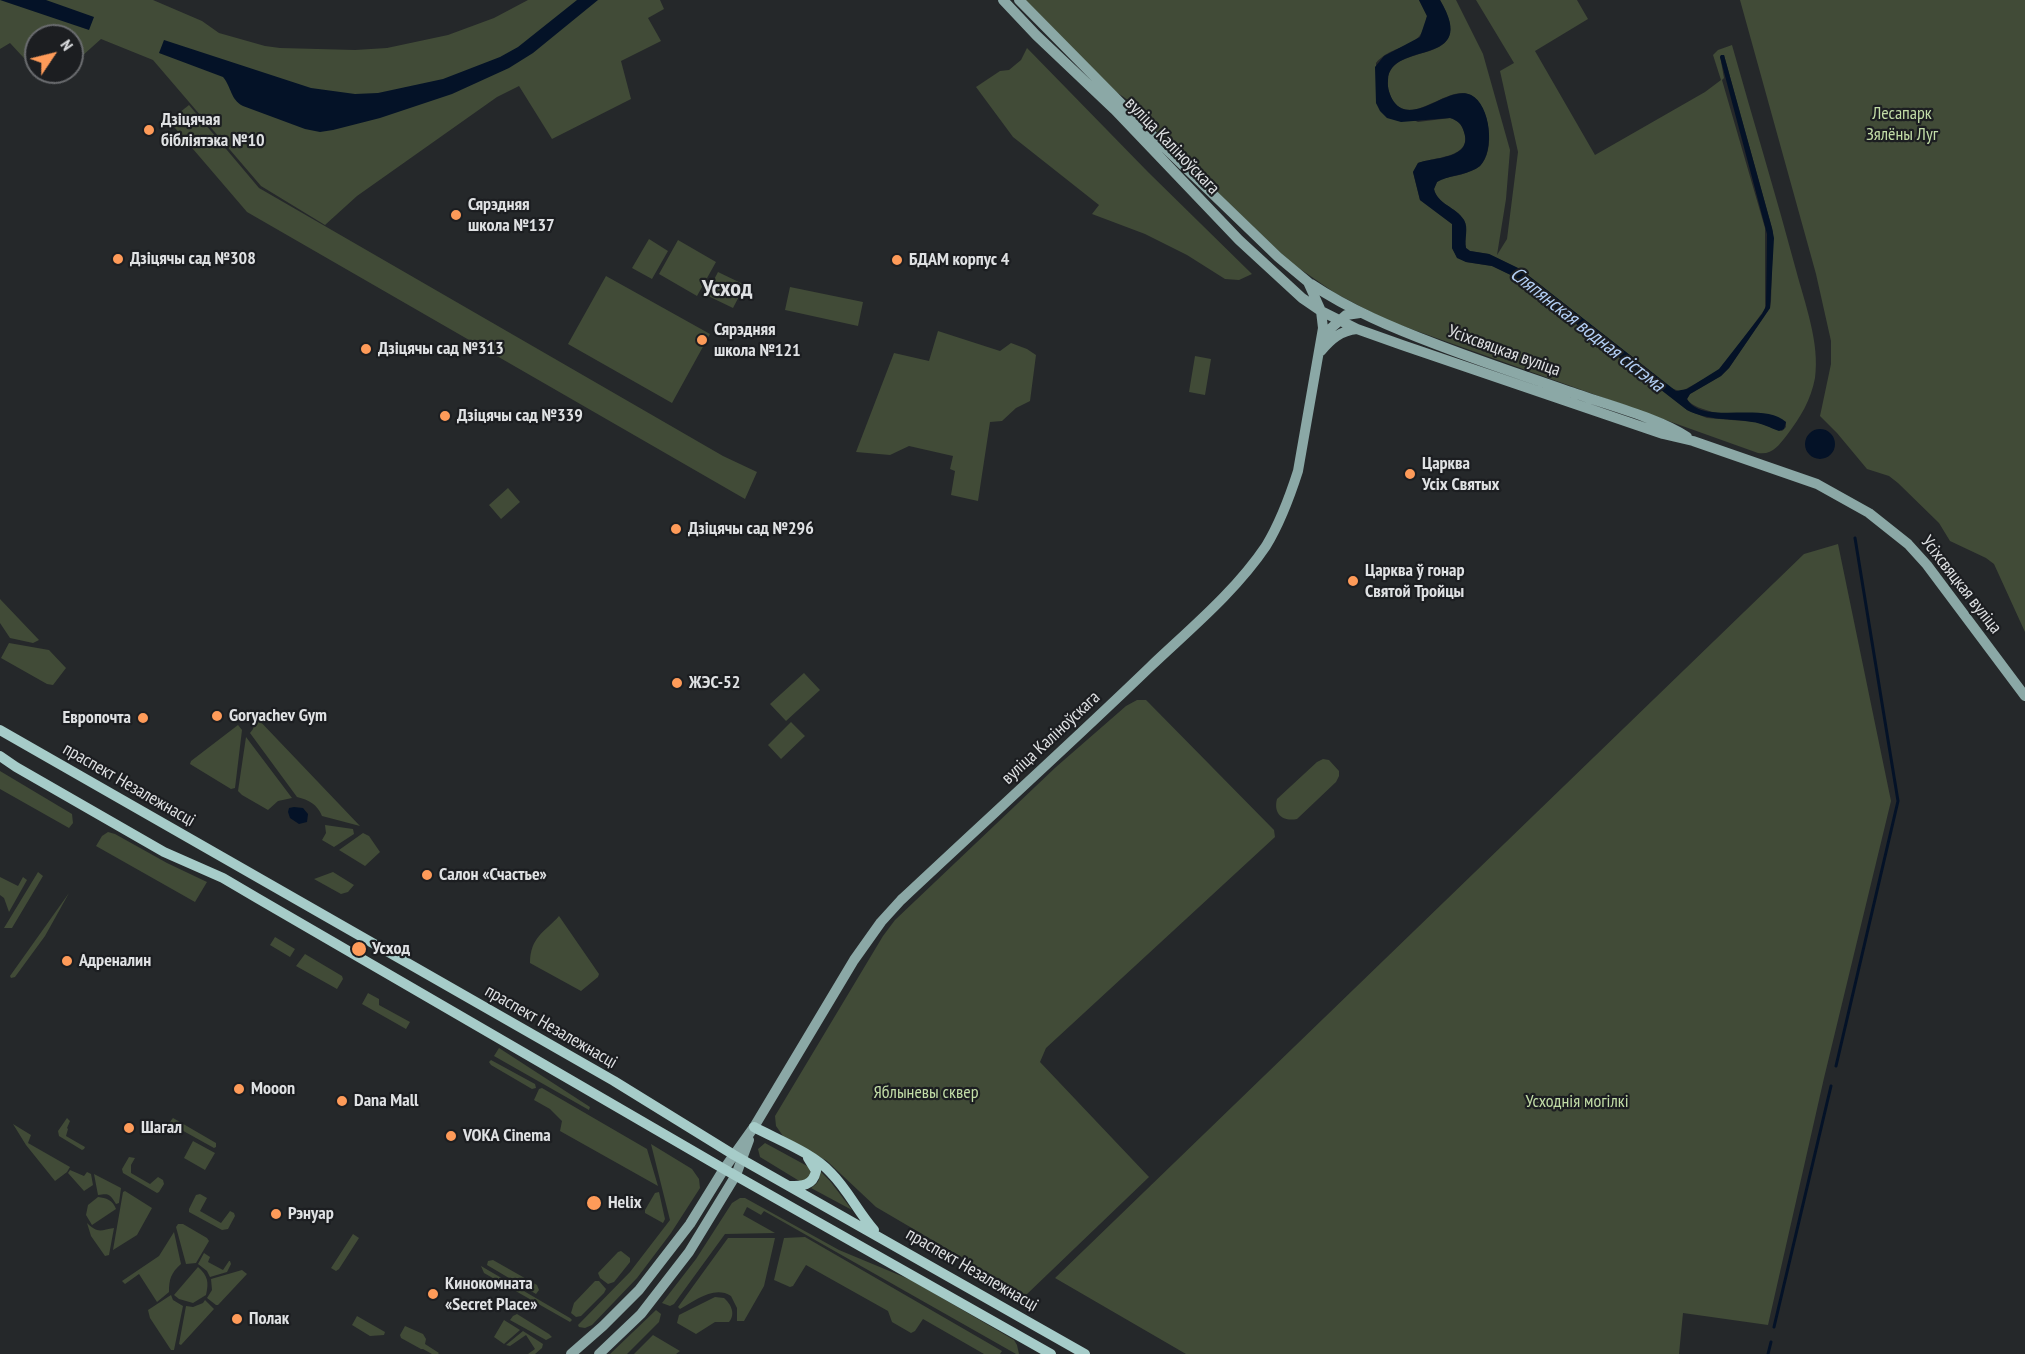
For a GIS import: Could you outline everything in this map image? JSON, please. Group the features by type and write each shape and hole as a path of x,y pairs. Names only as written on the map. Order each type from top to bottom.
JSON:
{"main road":[{"name":"вуліца Каліноўскага","path":"1003,0 1036,35 1115,110 1239,240 1302,298 1321,311"},
{"name":"вуліца Каліноўскага","path":"738,1157 871,934 891,910 1207,612 1241,577 1266,546 1279,522 1298,471 1323,328 1321,311 1308,282 1278,257 1164,147 1019,0"},
{"name":"Усіхсвяцкая вуліца","path":"1308,282 1333,299 1360,313 1465,355 1662,425 1682,433 1693,441"},
{"name":"Усіхсвяцкая вуліца","path":"1321,311 1357,329 1817,484 1850,501 1888,526 1927,565 2025,696"},
{"path":"1322,336 1339,320 1350,314 1360,313"},
{"path":"1320,352 1338,334 1357,329"},
{"name":"праспект Незалежнасці","path":"0,730 614,1081 738,1157 1085,1354"},
{"name":"праспект Незалежнасці","path":"0,756 164,852 223,878 724,1169 1052,1354"},
{"path":"754,1127 819,1162 832,1174 862,1216 881,1237"},
{"path":"789,1186 807,1185 812,1181 816,1171 806,1155"},
{"path":"571,1354 639,1290 690,1224 724,1169 738,1157"},
{"path":"599,1354 652,1301 689,1252 736,1175 738,1157"}],"green space":[{"path":"0,0 153,0 202,21 219,33 265,46 355,50 387,48 448,35 494,18 528,0 660,0 664,9 648,18 661,41 621,61 631,99 552,139 519,86 497,97 357,196 325,225 261,186 153,60 101,39 84,54 84,24 24,24 24,58 10,43 0,49"},
{"path":"1025,0 1419,0 1427,16 1420,36 1383,56 1376,63 1376,103 1418,122 1450,118 1462,127 1465,141 1458,152 1418,163 1413,172 1420,200 1452,224 1452,248 1457,257 1466,262 1492,266 1517,278 1687,410 1707,418 1756,422 1782,431 1786,427 1786,422 1717,413 1693,405 1687,399 1690,394 1721,376 1729,368 1770,308 1771,301 1773,232 1724,55 1720,56 1724,78 1722,80 1765,228 1765,309 1723,366 1715,373 1679,391 1671,388 1520,269 1489,254 1470,251 1466,248 1464,220 1439,198 1434,189 1441,179 1471,171 1480,166 1485,159 1489,129 1483,109 1471,95 1462,93 1421,108 1411,110 1402,108 1394,102 1388,86 1392,68 1403,60 1442,45 1449,36 1449,22 1440,0 1456,0 1483,54 1510,150 1506,199 1497,255 1507,239 1518,152 1500,71 1514,63 1476,0 1577,0 1588,19 1535,51 1595,155 1705,92 1721,80 1713,55 1718,50 1732,45 1814,337 1815,378 1804,408 1792,429 1778,446 1768,453 1758,453 1386,320 1335,293 1290,262 1161,138 1141,112 1116,92"},
{"name":"Лесапарк Зялёны Луг","path":"1740,0 2025,0 2025,632 1994,564 1950,541 1939,523 1898,483 1889,476 1867,469 1820,416 1831,364 1831,341 1816,274"},
{"path":"1027,48 1252,274 1239,280 1225,279 1187,255 1145,234 1092,214 1099,205 1013,137 976,87 1000,71 1009,70 1021,60"},
{"path":"189,105 259,188 723,456 757,472 745,499 247,212 169,121"},
{"path":"649,239 668,251 652,279 632,268"},
{"path":"678,240 716,262 697,296 659,274"},
{"path":"718,272 745,285 733,308 706,295"},
{"path":"606,276 710,334 672,403 568,344"},
{"path":"790,287 863,302 858,326 785,310"},
{"path":"938,331 1000,351 1011,343 1036,355 1030,401 1016,408 1002,421 990,422 978,501 951,495 955,471 950,469 953,456 909,446 890,455 856,452 894,353 929,361"},
{"path":"1195,356 1211,359 1205,395 1189,392"},
{"path":"508,488 520,502 501,519 489,505"},
{"name":"Усходнія могілкі","path":"1838,544 1891,801 1824,1078 1768,1325 1683,1313 1679,1354 1186,1354 1055,1278 1804,554"},
{"path":"0,599 39,640 33,643 10,638 0,623"},
{"path":"9,643 49,650 66,668 53,685 47,684 1,658"},
{"path":"804,673 820,690 786,721 770,704"},
{"name":"Яблыневы сквер","path":"1137,700 1146,700 1274,830 1275,837 1046,1048 1040,1062 1149,1177 1026,1295 876,1207 827,1161 783,1136 776,1126 775,1116 883,936 895,920 1056,767 1126,706"},
{"path":"256,717 360,826 322,816 312,803 297,797 250,733"},
{"path":"791,722 805,736 781,759 768,745"},
{"path":"238,725 242,730 235,788 231,789 190,764"},
{"path":"246,737 292,798 278,801 268,810 238,791"},
{"path":"1323,759 1329,760 1339,771 1336,782 1297,819 1292,820 1280,816 1276,809 1277,799"},
{"path":"0,771 72,814 73,823 69,828 0,789"},
{"path":"325,825 353,829 354,834 334,847 322,840 326,833"},
{"path":"108,832 207,882 195,902 96,846 102,836"},
{"path":"363,833 369,836 380,852 365,866 339,850"},
{"path":"38,872 43,876 12,928 4,928"},
{"path":"333,872 354,885 348,892 341,894 314,879"},
{"path":"0,877 18,886 23,877 27,880 9,912 4,898 0,895"},
{"path":"69,893 45,936 15,977 11,978 10,976"},
{"path":"559,916 599,974 581,991 530,963 535,941"},
{"path":"275,937 295,949 290,957 270,945"},
{"path":"305,954 342,976 343,979 337,989 296,966"},
{"path":"368,993 379,999 379,1005 410,1022 406,1029 362,1004"},
{"path":"499,1048 590,1107 589,1110 494,1056"},
{"path":"491,1060 535,1084 536,1088 532,1089 491,1065 489,1062"},
{"path":"542,1088 647,1149 658,1186 560,1131 562,1121 550,1109 534,1100 539,1089"},
{"path":"67,1118 70,1121 66,1136 85,1147 84,1149 82,1150 59,1136 58,1131"},
{"path":"173,1118 216,1143 216,1147 214,1148 169,1123"},
{"path":"13,1124 31,1135 28,1143 70,1167 67,1172 55,1181 26,1145"},
{"path":"193,1141 215,1153 205,1170 184,1158"},
{"path":"765,1143 809,1167 812,1176 801,1182 760,1157 758,1149"},
{"path":"651,1144 692,1169 699,1179 700,1188 671,1233 637,1278 592,1325 585,1328 579,1327 578,1325 630,1272 670,1220"},
{"path":"129,1157 135,1158 131,1165 131,1173 150,1184 158,1177 163,1180 164,1184 159,1192 157,1193 123,1173 122,1169"},
{"path":"70,1170 84,1176 87,1172 91,1174 93,1185 84,1191 68,1173"},
{"path":"819,1170 852,1210 811,1188 819,1180"},
{"path":"94,1174 121,1188 119,1203 116,1204 109,1195 98,1195"},
{"path":"125,1191 152,1208 137,1235 113,1250 123,1192"},
{"path":"659,1192 665,1219 663,1223 645,1213 655,1193"},
{"path":"200,1194 207,1198 200,1211 221,1223 230,1211 234,1213 235,1216 228,1229 222,1230 189,1212 196,1195"},
{"path":"98,1197 109,1200 116,1209 92,1225 86,1215 88,1205"},
{"path":"745,1198 839,1250 911,1280 1014,1340 1019,1354 764,1211 761,1215 747,1207 743,1215 775,1233 725,1234 674,1304 670,1306 662,1303 696,1259 732,1203"},
{"path":"87,1223 97,1230 114,1228 109,1255 105,1256 91,1236"},
{"path":"178,1224 183,1224 209,1241 196,1263 186,1264 176,1227"},
{"path":"174,1232 181,1264 171,1276 169,1292 157,1302 139,1274 125,1284 122,1281 159,1256"},
{"path":"353,1234 359,1238 336,1271 331,1268"},
{"path":"805,1237 1002,1351 1000,1354 984,1354 923,1319 911,1333 892,1322 888,1311 806,1265 793,1286 790,1287 774,1280 784,1238"},
{"path":"728,1238 775,1238 764,1286 744,1321 737,1321 737,1308 731,1296 725,1293 705,1295 680,1309 678,1307"},
{"path":"621,1251 630,1258 630,1262 614,1282 608,1284 600,1278 598,1273"},
{"path":"204,1253 210,1257 208,1262 223,1270 230,1261 227,1272 210,1277 207,1271 198,1264"},
{"path":"493,1260 537,1285 539,1290 536,1294 487,1265 488,1261"},
{"path":"481,1266 572,1320 570,1322 484,1273"},
{"path":"198,1267 207,1279 206,1295 193,1303 179,1299 174,1295"},
{"path":"242,1270 247,1274 218,1305 207,1298 212,1290 211,1279"},
{"path":"595,1281 599,1281 606,1289 604,1293 581,1316 576,1317 571,1313 574,1303"},
{"path":"171,1295 173,1300 183,1306 174,1350 171,1350 150,1318 148,1310"},
{"path":"715,1297 724,1298 731,1306 732,1316 729,1322 715,1322 696,1334 677,1323 679,1315"},
{"path":"205,1300 214,1309 181,1345 179,1344 186,1306 193,1307"},
{"path":"656,1310 661,1314 659,1322 627,1354 610,1354"},
{"path":"517,1314 552,1337 546,1340 510,1320"},
{"path":"357,1316 385,1332 384,1335 370,1336 352,1325"},
{"path":"504,1320 520,1330 504,1344 494,1337"},
{"path":"405,1326 423,1334 426,1339 425,1344 439,1353 432,1354 401,1338 400,1335"},
{"path":"523,1331 543,1344 535,1354 528,1354 535,1349 526,1335 510,1346 506,1345"},
{"path":"653,1335 680,1351 676,1354 634,1354"}],"water":[{"path":"0,0 46,0 94,17 89,30 84,28 84,24 71,24"},
{"path":"577,0 598,0 533,53 509,68 452,94 380,118 320,132 305,129 243,106 233,97 223,77 159,53 164,40 311,88 355,94 378,93 443,79 500,57 518,47"},
{"name":"Сляпянская водная сістэма","path":"1419,0 1440,0 1450,22 1449,36 1442,45 1403,60 1392,68 1388,89 1394,102 1402,108 1411,110 1462,93 1478,100 1483,108 1489,129 1485,159 1476,169 1437,182 1434,189 1439,198 1464,220 1466,248 1470,251 1489,254 1520,269 1676,391 1687,389 1719,369 1766,306 1767,234 1720,57 1724,55 1774,238 1770,308 1729,368 1721,376 1690,394 1687,399 1695,407 1706,411 1763,413 1776,416 1786,422 1784,429 1779,431 1763,424 1711,418 1687,410 1517,278 1492,266 1466,262 1457,258 1452,248 1452,224 1420,200 1413,172 1418,163 1458,152 1465,141 1462,127 1450,118 1401,122 1387,118 1376,103 1375,67 1384,56 1420,37 1427,16"},
{"path":"1820,429 1831,433 1835,444 1831,455 1820,459 1809,455 1805,444 1809,433"},
{"path":"289,808 303,808 308,814 307,822 299,824 290,818"}],"waterway":[{"path":"1836,1066 1898,801 1855,538"},
{"path":"1774,1327 1831,1086"},
{"path":"1768,1354 1771,1342"}],"place":[{"name":"Дзіцячая бібліятэка №10","path":"149,130"},
{"name":"Сярэдняя школа №137","path":"456,215"},
{"name":"Дзіцячы сад №308","path":"118,259"},
{"name":"БДАМ корпус 4","path":"897,260"},
{"name":"Сярэдняя школа №121","path":"702,340"},
{"name":"Дзіцячы сад №313","path":"366,349"},
{"name":"Дзіцячы сад №339","path":"445,416"},
{"name":"Царква Усіх Святых","path":"1410,474"},
{"name":"Дзіцячы сад №296","path":"676,529"},
{"name":"Царква ў гонар Святой Тройцы","path":"1353,581"},
{"name":"ЖЭС-52","path":"677,683"},
{"name":"Goryachev Gym","path":"217,716"},
{"name":"Европочта","path":"143,718"},
{"name":"Салон «Счастье»","path":"427,875"},
{"name":"Усход","path":"359,949"},
{"name":"Адреналин","path":"67,961"},
{"name":"Mooon","path":"239,1089"},
{"name":"Dana Mall","path":"342,1101"},
{"name":"Шагал","path":"129,1128"},
{"name":"VOKA Cinema","path":"451,1136"},
{"name":"Helix","path":"594,1203"},
{"name":"Рэнуар","path":"276,1214"},
{"name":"Кинокомната «Secret Place»","path":"433,1294"},
{"name":"Полак","path":"237,1319"}],"district":[{"name":"Усход","path":"727,289"}]}
